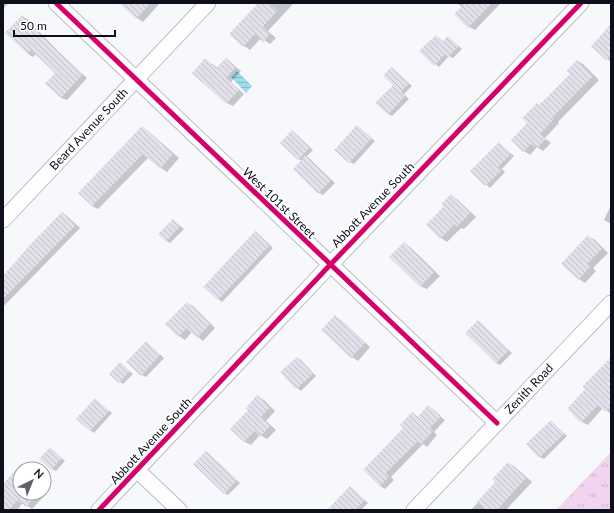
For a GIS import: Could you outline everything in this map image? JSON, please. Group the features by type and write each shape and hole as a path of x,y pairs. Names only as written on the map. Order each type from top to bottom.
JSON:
{"street":[{"name":"West 101st Street","path":"56,3 135,80 497,423"},
{"name":"Beard Avenue South","path":"3,220 208,3"},
{"name":"Abbott Avenue South","path":"99,510 330,265 581,3"},
{"name":"Zenith Road","path":"414,510 611,303"},
{"path":"137,470 179,510"}],"green space":[{"path":"611,452 611,510 556,510"}],"water":[{"path":"237,71 252,86 246,93 231,77"}],"building":[{"path":"119,3 151,3 136,19"},
{"path":"258,3 268,3 277,11 263,27 270,34 263,42 255,34 243,47 229,34"},
{"path":"465,3 492,3 468,28 454,14"},
{"path":"22,15 54,48 83,74 61,98 45,84 55,73 31,50 28,54 5,33"},
{"path":"611,24 611,55 606,60 591,46"},
{"path":"436,35 443,41 448,36 459,46 448,57 445,54 434,66 419,51"},
{"path":"205,58 216,68 226,58 236,67 226,78 239,90 226,104 192,73"},
{"path":"577,60 593,76 552,118 554,119 540,134 546,139 537,148 531,144 523,152 511,140 527,123 522,118 537,103 539,105 570,74 566,71"},
{"path":"391,67 409,83 401,92 405,96 388,115 375,103 393,85 383,76"},
{"path":"357,125 372,138 349,163 334,150"},
{"path":"142,126 173,154 160,169 143,154 92,206 78,193"},
{"path":"292,130 310,147 298,160 280,143"},
{"path":"499,142 511,154 498,167 502,170 485,186 470,171"},
{"path":"306,155 331,180 318,194 293,169"},
{"path":"451,194 470,213 457,227 455,224 440,239 426,225 444,206 441,204"},
{"path":"62,212 76,225 3,299 3,276 29,246"},
{"path":"173,219 180,226 166,242 158,234"},
{"path":"255,231 270,245 218,300 203,287"},
{"path":"588,235 602,249 587,264 590,267 578,280 561,264"},
{"path":"404,242 434,272 420,287 389,257"},
{"path":"187,302 210,324 197,338 187,328 178,337 165,324"},
{"path":"335,315 365,343 351,358 321,330"},
{"path":"478,320 509,350 496,363 465,333"},
{"path":"146,341 160,355 141,376 126,362"},
{"path":"297,357 313,374 296,389 280,372"},
{"path":"611,357 611,406 605,412 598,405 581,423 567,409 585,389 582,387"},
{"path":"120,362 130,371 119,383 109,374"},
{"path":"257,395 270,407 261,417 270,426 260,437 255,431 244,442 230,429 248,410 246,408"},
{"path":"95,398 109,411 90,431 76,419"},
{"path":"428,405 441,416 430,428 433,431 421,444 418,441 386,473 389,477 380,486 363,470 403,428 400,425 412,412 418,417"},
{"path":"551,420 564,434 539,458 526,444"},
{"path":"50,447 62,458 52,469 52,461 41,461 39,459"},
{"path":"206,451 237,480 224,494 193,464"},
{"path":"508,462 526,478 497,510 487,510 477,502 495,482 492,479"},
{"path":"12,474 12,501 17,501 9,510 3,510 3,484"},
{"path":"350,486 365,500 355,510 327,510"},
{"path":"19,501 31,501 26,507"}],"cycle path":[{"path":"56,3 497,423"},
{"path":"99,510 330,265 581,3"}]}
